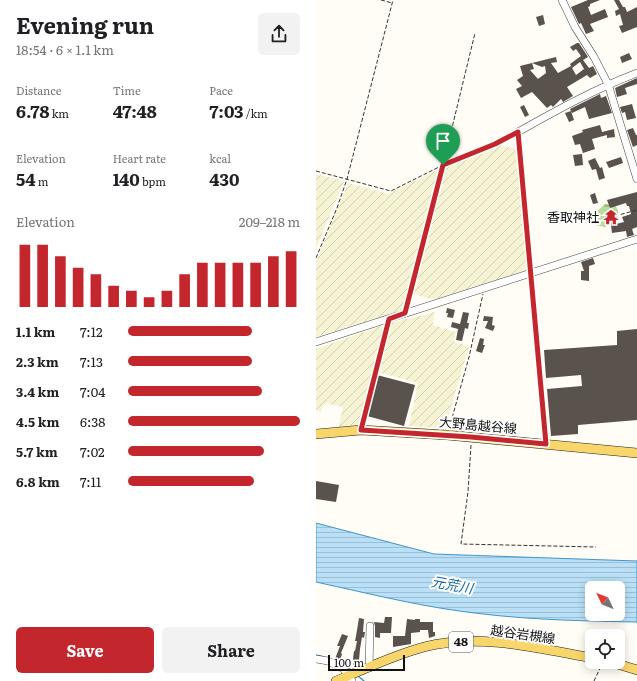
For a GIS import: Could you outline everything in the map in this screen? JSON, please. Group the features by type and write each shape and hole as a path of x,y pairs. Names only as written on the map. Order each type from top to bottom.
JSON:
{"main road":[{"name":"大野島越谷線","path":"316,434 361,430 447,435 637,453"},
{"name":"越谷岩槻線","path":"336,681 349,679 368,668 408,652 425,647 470,641 506,643 585,657"},
{"path":"625,666 637,670"}],"street":[{"path":"562,0 575,27 594,57 608,84 637,179"},
{"path":"518,132 608,84 637,73"},
{"path":"316,342 637,239"},
{"path":"368,668 370,626"},
{"path":"316,659 328,662 344,669 349,679"}],"path":[{"path":"381,0 392,3"},
{"path":"316,258 347,179 393,0"},
{"path":"405,313 475,33"},
{"path":"316,171 391,191 443,165 495,144 518,132 546,444"},
{"path":"616,216 637,210"},
{"path":"447,435 469,357 485,288"},
{"path":"361,430 389,319"},
{"path":"471,437 468,492 461,544 596,547"},
{"path":"594,681 600,669"}],"shaded area":[{"path":"499,145 518,149 527,270 436,300 414,294 445,167"},
{"path":"441,168 403,310 316,337 316,262 348,183 388,194"},
{"path":"316,174 344,181 316,249"},
{"path":"435,312 433,325 456,332 454,342 469,346 445,428 409,426 418,383 378,372 390,323"},
{"path":"384,325 360,424 338,428 343,407 324,403 321,412 316,410 316,349"}],"green space":[{"path":"605,204 615,205 618,210 618,216 607,218 606,220 609,223 605,227 595,225 593,221 596,212"}],"water":[{"name":"元荒川","path":"316,523 434,554 637,561 637,622 579,621 502,616 441,608 316,582"}],"building":[{"path":"588,0 600,0 590,4 588,7 591,15 605,9 608,17 590,24 594,31 586,34 581,23 579,24 571,7"},
{"path":"614,0 619,0 627,12 637,7 637,27 622,33 619,26 623,25 620,14 616,16 615,11 619,9"},
{"path":"543,15 545,24 539,26 536,17"},
{"path":"579,43 588,57 583,60 589,68 593,66 597,74 590,78 587,75 567,87 573,96 563,102 561,99 553,107 551,105 547,108 532,92 521,98 516,89 522,86 517,80 523,76 520,66 532,63 556,57 557,62 551,63 558,73 571,66 570,64 581,56 576,49 573,51 570,47","holes":["580,62 584,69 576,75 572,68","532,63 542,67 545,66 546,73 538,79 530,70 534,69"]},
{"path":"629,53 632,59 622,63 620,57"},
{"path":"637,78 637,84 625,88 627,94 617,97 615,88"},
{"path":"600,94 601,98 606,96 612,113 589,119 585,107 572,113 570,109"},
{"path":"632,104 636,118 627,120 625,112 622,113 620,107"},
{"path":"524,105 529,115 525,117 520,107"},
{"path":"571,111 574,120 569,122 565,113"},
{"path":"600,125 602,132 614,129 615,137 607,138 607,135 592,139 595,149 583,153 580,144 575,145 572,136 583,132 582,130"},
{"path":"633,128 637,135 637,145 633,147 627,130"},
{"path":"582,154 583,165 575,166 573,155"},
{"path":"621,157 623,163 609,168 606,162"},
{"path":"595,158 600,168 602,167 605,178 599,180 596,169 592,170 588,161"},
{"path":"637,192 637,227 632,229 634,235 627,237 626,231 612,233 610,217 613,215 616,224 624,222 622,217 631,214 629,206 627,206 626,203 610,208 607,200"},
{"path":"595,193 598,203 593,204 590,195"},
{"path":"593,258 595,264 589,266 589,281 581,280 581,271 584,271 581,262"},
{"path":"447,308 455,310 453,318 447,317"},
{"path":"463,312 469,313 467,323 469,323 468,329 465,328 462,341 456,340 458,329 451,327 452,322 460,324"},
{"path":"484,316 493,317 492,325 495,326 493,331 485,328 488,321 483,321"},
{"path":"637,329 637,420 578,425 578,434 551,436 547,389 582,386 581,375 546,378 544,350 617,345 617,331"},
{"path":"480,338 484,339 483,345 485,345 482,353 476,351"},
{"path":"377,375 415,385 404,426 367,416"},
{"path":"316,481 339,485 336,502 316,499"},
{"path":"385,617 392,617 391,633 380,633 380,638 375,637 374,622 384,623"},
{"path":"359,618 364,619 363,632 365,632 364,638 362,637 360,649 359,660 361,661 357,666 353,665 353,659 357,641 355,641"},
{"path":"407,619 420,619 420,622 433,622 433,632 435,632 435,636 429,638 428,630 420,630 420,632 411,633 411,644 393,647 393,636 405,636"},
{"path":"342,634 348,636 341,653 340,660 338,661 335,659 340,646 337,646"}],"waterway":[{"path":"316,655 324,657"},
{"path":"333,660 343,663 352,671"},
{"path":"358,676 364,681"}],"place":[{"name":"香取神社","path":"611,217"}],"route":[{"path":"518,132 546,444 471,437 361,430 389,319 405,313 443,165 495,144 518,132"}]}
